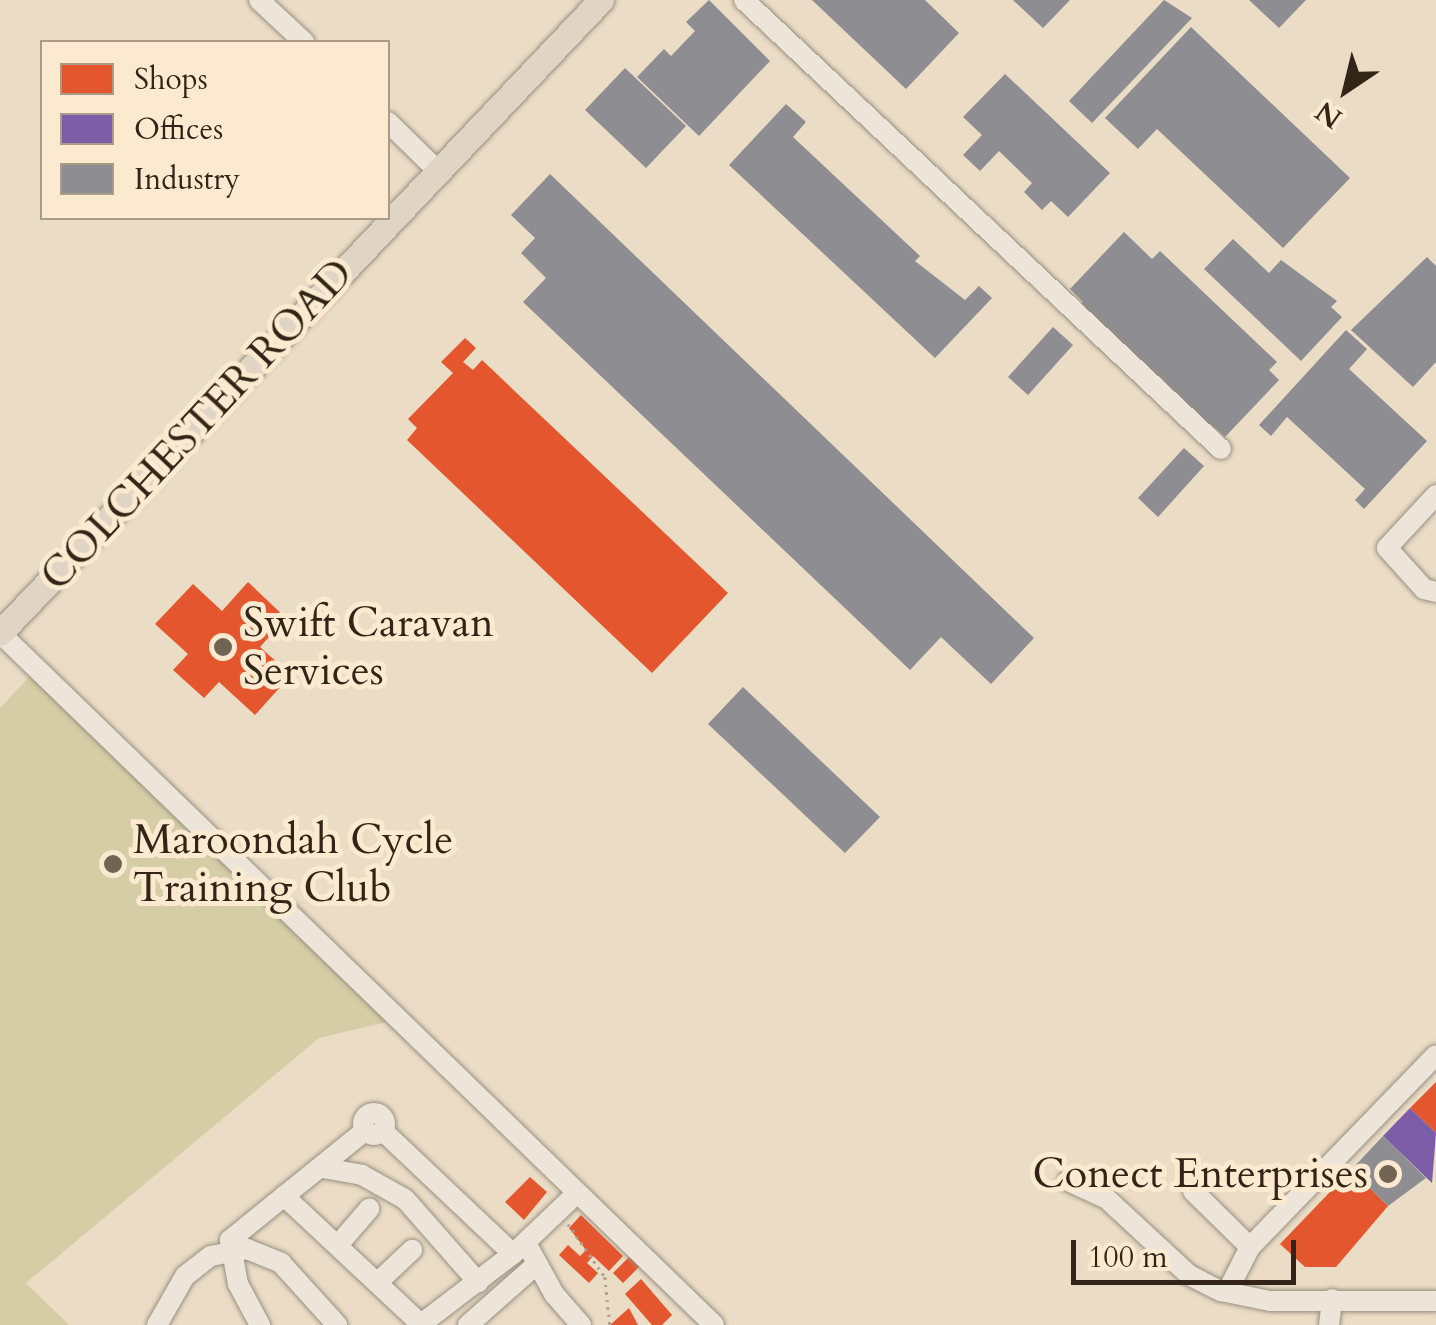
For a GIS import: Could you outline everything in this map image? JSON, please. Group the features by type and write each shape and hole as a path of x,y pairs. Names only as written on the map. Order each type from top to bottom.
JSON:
{"main road":[{"name":"COLCHESTER ROAD","path":"390,220 601,0"},
{"name":"COLCHESTER ROAD","path":"0,633 390,220"}],"street":[{"path":"259,0 302,40"},
{"path":"744,0 1221,449"},
{"path":"390,124 437,170"},
{"path":"1436,495 1386,548 1424,589 1436,592"},
{"path":"0,633 422,1051 714,1325"},
{"path":"1226,1292 1250,1246 1436,1055"},
{"path":"260,1325 230,1252 238,1230 374,1131 537,1264 581,1325"},
{"path":"323,1168 362,1175 405,1199 478,1282"},
{"path":"1068,1180 1107,1199 1188,1275 1226,1292 1270,1301 1436,1301"},
{"path":"1192,1191 1250,1246"},
{"path":"284,1196 420,1324 519,1248 576,1194"},
{"path":"338,1245 362,1215"},
{"path":"157,1325 185,1276 230,1252 247,1249 282,1263 338,1325"},
{"path":"378,1282 412,1250"},
{"path":"468,1325 537,1264"},
{"path":"1329,1325 1332,1299"},
{"path":"323,1308 358,1325"}],"path":[{"path":"567,1222 605,1277 610,1325"}],"shaded area":[{"name":"Maroondah Cycle Training Club","path":"30,676 391,1021 319,1038 26,1283 69,1325 0,1325 0,708"}],"building: Shops":[{"path":"465,338 476,348 463,362 473,370 482,360 728,593 652,673 407,440 417,428 408,419 453,373 441,362"},
{"path":"248,582 286,618 260,647 291,675 255,715 219,682 204,698 173,670 188,654 155,624 193,584 222,611"},
{"path":"1436,1082 1436,1133 1410,1108"},
{"path":"1351,1170 1388,1206 1336,1267 1305,1267 1280,1244"},
{"path":"530,1177 547,1192 524,1220 505,1202"},
{"path":"581,1215 623,1256 609,1271 593,1256 587,1263 598,1273 589,1283 559,1255 568,1245 580,1256 586,1250 569,1228"},
{"path":"630,1256 640,1266 623,1283 613,1273"},
{"path":"641,1279 672,1315 662,1325 652,1325 625,1294"},
{"path":"629,1308 638,1325 610,1325"}],"building: Offices":[{"path":"1410,1108 1436,1133 1432,1183 1383,1136"}],"building: Industry":[{"path":"709,0 770,61 699,136 637,77 664,49 671,56 695,31 686,22"},
{"path":"812,0 925,0 959,33 906,89"},
{"path":"1013,0 1070,0 1043,28"},
{"path":"1164,0 1192,18 1092,123 1069,101"},
{"path":"1249,0 1306,0 1279,28"},
{"path":"1191,27 1350,178 1283,248 1157,129 1138,149 1105,118"},
{"path":"625,68 686,126 646,168 585,110"},
{"path":"1005,74 1110,173 1068,217 1051,201 1042,210 1024,192 1032,183 999,151 980,171 963,155 982,135 963,117"},
{"path":"786,104 806,122 793,137 920,256 915,261 965,300 979,286 992,298 935,358 729,165"},
{"path":"550,174 1034,638 991,684 941,637 910,670 523,302 546,278 521,253 535,238 511,215"},
{"path":"1124,232 1152,259 1160,251 1277,362 1269,370 1279,380 1225,437 1215,428 1206,438 1073,312 1083,302 1070,289"},
{"path":"1233,239 1269,273 1281,260 1337,301 1331,307 1342,317 1301,361 1204,269"},
{"path":"1427,257 1436,266 1436,362 1413,387 1351,330"},
{"path":"1053,327 1073,345 1028,395 1008,377"},
{"path":"1346,330 1367,349 1349,369 1427,441 1364,509 1355,500 1365,489 1287,417 1271,436 1259,425"},
{"path":"1184,448 1204,466 1158,517 1138,498"},
{"path":"743,687 880,817 845,853 708,724"},
{"name":"Conect Enterprises","path":"1383,1136 1426,1178 1388,1206 1351,1170"}],"place":[{"name":"Swift Caravan Services","path":"223,647"},
{"name":"Maroondah Cycle Training Club","path":"113,864"},
{"name":"Conect Enterprises","path":"1388,1174"}]}
